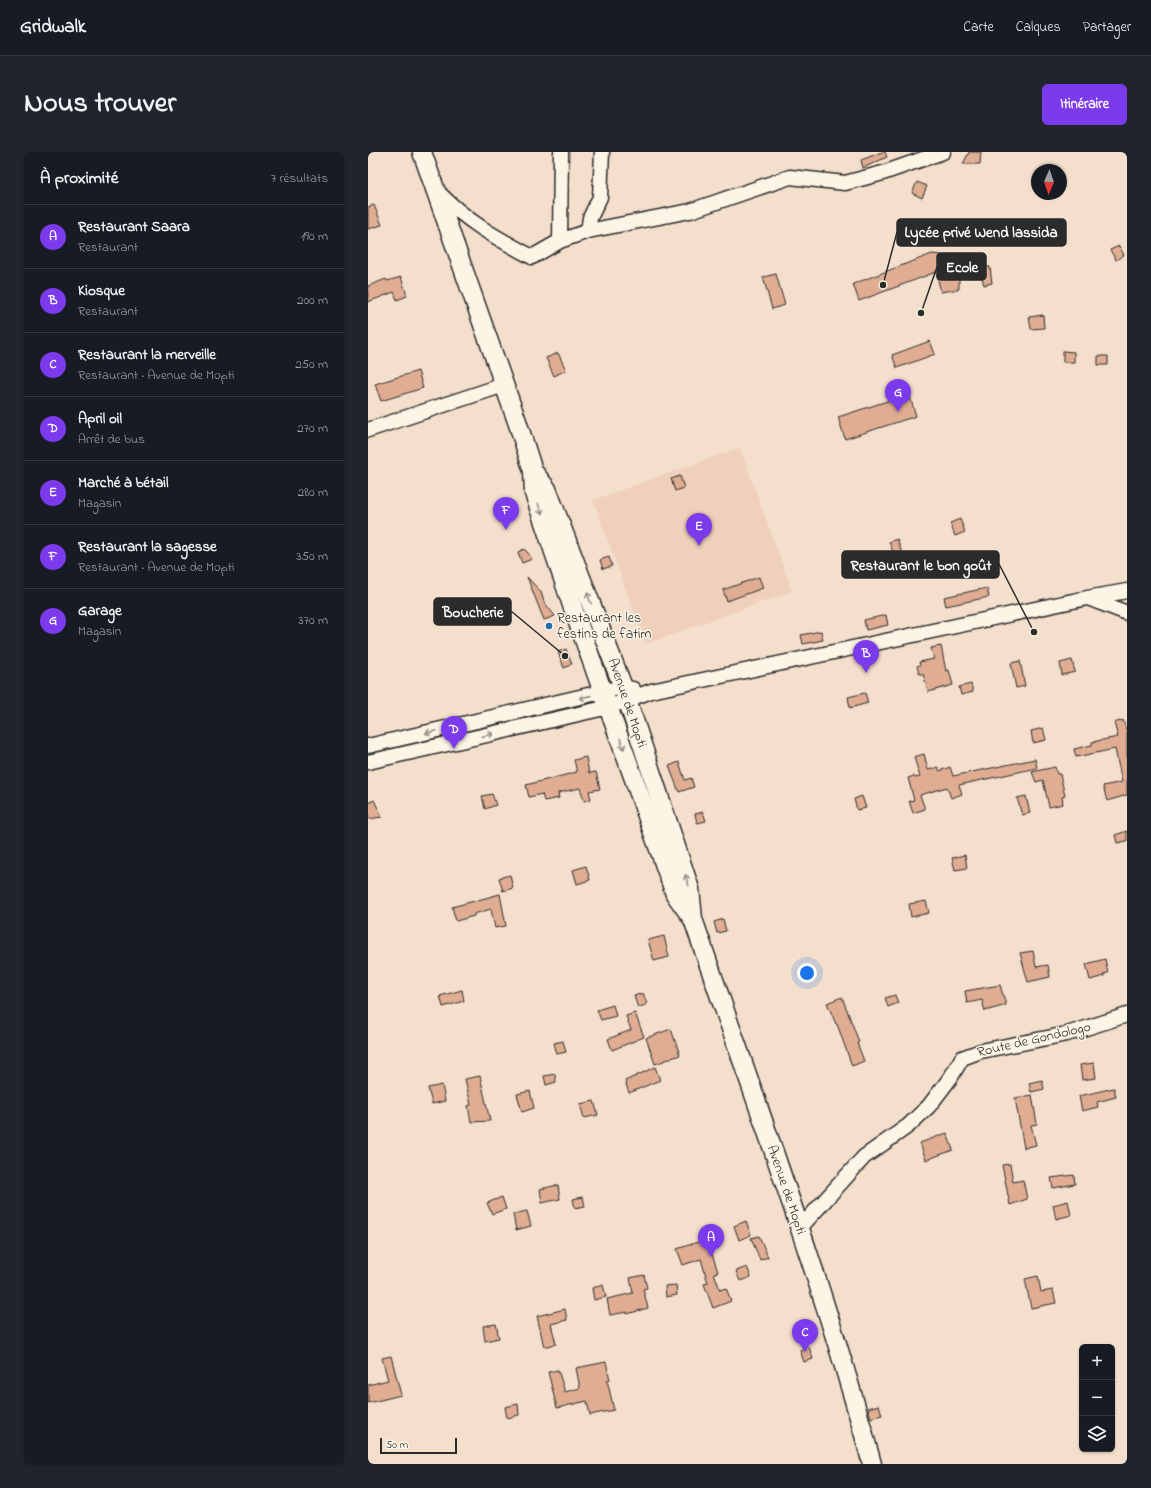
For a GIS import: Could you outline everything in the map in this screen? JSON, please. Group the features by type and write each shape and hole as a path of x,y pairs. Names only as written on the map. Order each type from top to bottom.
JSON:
{"main road":[{"name":"Avenue de Mopti","path":"422,152 533,471 534,493 606,700 675,894 693,919"},
{"name":"Avenue de Mopti","path":"533,471 547,489 625,694 690,889 693,919 847,1373 872,1464"}],"street":[{"path":"560,241 561,152"},
{"path":"588,231 590,218 600,197 602,152"},
{"path":"435,189 456,211 472,223 532,257 560,241 588,231 690,211 790,177 845,183 883,173 943,152"},
{"path":"368,430 504,385"},
{"path":"368,762 625,694 651,692 1087,598 1127,591"},
{"path":"1087,598 1127,613"},
{"path":"368,746 606,700"},
{"name":"Route de Gondologo","path":"799,1230 864,1157 908,1126 929,1106 951,1077 962,1058 981,1051 1067,1034 1127,1015"}],"shaded area":[{"path":"740,448 792,591 646,644 593,500"}],"building":[{"path":"885,152 887,157 863,168 861,160"},
{"path":"969,152 981,152 980,164 963,164"},
{"path":"917,182 927,186 922,198 912,193"},
{"path":"374,205 382,225 368,229 368,207"},
{"path":"1119,246 1124,255 1116,260 1110,250"},
{"path":"932,254 941,255 941,262 947,262 946,266 990,267 992,283 984,285 982,277 959,277 959,289 941,292 936,272 859,301 853,284"},
{"path":"776,274 785,305 772,309 763,277"},
{"path":"401,277 407,296 397,300 394,292 368,302 368,286 386,279 387,281"},
{"path":"1043,315 1044,328 1031,329 1029,317"},
{"path":"930,341 935,354 897,368 892,355"},
{"path":"1063,351 1074,352 1074,362 1063,362"},
{"path":"558,353 566,370 554,376 546,358"},
{"path":"1098,356 1108,356 1108,365 1098,365"},
{"path":"418,371 423,388 381,401 375,384"},
{"path":"909,394 916,416 845,439 838,417"},
{"path":"680,476 684,488 675,491 671,479"},
{"path":"960,519 965,532 955,536 950,523"},
{"path":"897,539 902,553 895,556 889,542"},
{"path":"524,549 532,559 522,563 518,552"},
{"path":"609,557 612,566 603,569 600,560"},
{"path":"527,577 541,592 544,602 555,616 544,620"},
{"path":"759,577 763,588 727,601 723,590"},
{"path":"987,588 989,597 946,606 944,597"},
{"path":"886,615 888,625 866,630 864,620"},
{"path":"821,631 823,640 803,644 801,635"},
{"path":"941,646 946,671 949,670 953,685 928,692 923,674 919,674 917,666 920,665 919,662 934,659 931,648"},
{"path":"566,649 572,664 564,668 558,652"},
{"path":"1072,660 1075,672 1062,675 1060,663"},
{"path":"1020,661 1025,686 1016,688 1011,663"},
{"path":"971,684 973,692 961,695 959,687"},
{"path":"865,693 868,703 850,708 848,697"},
{"path":"1123,720 1127,732 1127,795 1107,801 1103,786 1122,782 1115,749 1076,757 1074,749 1092,745 1092,742 1118,737 1114,723"},
{"path":"1043,728 1046,740 1033,743 1031,731"},
{"path":"924,754 928,770 938,767 939,771 950,767 953,776 1035,759 1037,768 959,785 962,794 951,798 947,787 920,795 925,809 913,813 909,801 914,800 908,778 914,776 915,778 920,777 914,757"},
{"path":"586,757 589,773 596,772 600,789 589,791 591,799 584,801 580,788 558,793 559,798 544,801 542,794 529,797 526,785 577,772 574,760"},
{"path":"679,762 685,780 691,778 694,787 679,792 669,766"},
{"path":"1055,767 1057,774 1060,774 1065,796 1062,797 1063,804 1049,807 1043,780 1036,782 1032,772"},
{"path":"492,794 496,805 485,809 482,796"},
{"path":"862,796 866,808 857,810 854,799"},
{"path":"1026,796 1030,813 1022,815 1017,798"},
{"path":"374,800 382,817 368,819 368,803"},
{"path":"703,812 706,821 697,823 695,814"},
{"path":"1127,831 1127,841 1117,843 1115,835"},
{"path":"965,855 967,868 955,870 952,858"},
{"path":"586,866 590,880 577,884 573,870"},
{"path":"510,875 513,888 503,891 499,878"},
{"path":"500,894 506,926 495,928 491,909 456,921 452,907"},
{"path":"926,901 929,913 911,917 909,904"},
{"path":"723,919 726,931 717,933 714,922"},
{"path":"664,936 669,957 654,961 648,940"},
{"path":"1033,951 1036,967 1048,965 1050,977 1028,982 1020,953"},
{"path":"1105,959 1108,973 1104,974 1104,976 1090,980 1086,964"},
{"path":"1000,985 1006,1005 985,1011 982,1000 967,1003 965,991"},
{"path":"462,990 464,1001 443,1007 440,996"},
{"path":"643,993 647,1004 638,1008 634,996"},
{"path":"895,995 898,1003 888,1007 885,998"},
{"path":"842,997 859,1042 857,1043 864,1061 852,1066 837,1024 827,1003"},
{"path":"613,1005 616,1016 601,1020 597,1010"},
{"path":"635,1013 644,1037 612,1050 608,1039 631,1030 626,1016"},
{"path":"671,1029 680,1055 655,1064 646,1038"},
{"path":"563,1041 566,1052 557,1054 554,1043"},
{"path":"1094,1063 1096,1078 1082,1080 1080,1065"},
{"path":"655,1067 660,1080 629,1093 625,1081"},
{"path":"555,1074 556,1082 546,1085 544,1076"},
{"path":"480,1076 490,1121 471,1122 468,1106 471,1105 465,1079"},
{"path":"1042,1080 1044,1089 1031,1092 1029,1083"},
{"path":"442,1085 445,1101 432,1104 428,1088"},
{"path":"1114,1088 1116,1097 1097,1102 1098,1107 1082,1111 1079,1096"},
{"path":"530,1091 534,1108 522,1112 517,1094"},
{"path":"1032,1095 1037,1124 1031,1125 1036,1145 1024,1148 1015,1098"},
{"path":"594,1101 598,1115 584,1118 580,1104"},
{"path":"947,1133 953,1150 926,1160 920,1143"},
{"path":"1010,1164 1013,1182 1023,1180 1027,1199 1010,1205 1002,1165"},
{"path":"1074,1175 1075,1184 1053,1188 1051,1178"},
{"path":"558,1185 560,1199 542,1203 540,1189"},
{"path":"502,1197 506,1209 492,1214 487,1203"},
{"path":"583,1197 585,1206 575,1208 573,1199"},
{"path":"1068,1201 1071,1215 1056,1219 1053,1205"},
{"path":"527,1211 531,1226 516,1230 513,1214"},
{"path":"746,1221 751,1235 739,1240 734,1226"},
{"path":"759,1236 768,1257 760,1260 751,1238"},
{"path":"707,1239 718,1272 714,1273 720,1290 726,1288 731,1301 713,1308 704,1284 708,1283 701,1259 683,1265 677,1249"},
{"path":"747,1267 751,1277 740,1281 736,1271"},
{"path":"644,1275 647,1288 643,1289 648,1308 627,1314 627,1312 610,1315 607,1299 633,1293 630,1278"},
{"path":"1038,1276 1041,1292 1053,1290 1056,1303 1031,1308 1025,1279"},
{"path":"603,1285 606,1297 594,1300 592,1288"},
{"path":"676,1285 677,1295 666,1297 665,1286"},
{"path":"565,1309 567,1320 551,1324 556,1344 544,1347 537,1316"},
{"path":"496,1324 499,1338 485,1341 483,1326"},
{"path":"809,1347 813,1359 804,1362 800,1350"},
{"path":"391,1356 401,1395 368,1403 368,1385 388,1380 382,1358"},
{"path":"606,1362 610,1380 607,1380 614,1410 590,1415 587,1401 557,1408 548,1372 558,1370 565,1392 580,1388 576,1368"},
{"path":"518,1404 519,1415 507,1418 505,1407"},
{"path":"879,1405 882,1415 871,1418 868,1408"}],"place":[{"name":"Lycée privé Wend lassida","path":"883,285"},
{"name":"Ecole","path":"921,313"},
{"name":"Garage","path":"898,412"},
{"name":"Restaurant la sagesse","path":"506,530"},
{"name":"Marché à bétail","path":"699,546"},
{"name":"Restaurant les festins de fatim","path":"549,626"},
{"name":"Restaurant le bon goût","path":"1034,632"},
{"name":"Boucherie","path":"565,656"},
{"name":"Kiosque","path":"866,673"},
{"name":"April oil","path":"454,749"},
{"name":"Restaurant Saara","path":"711,1257"},
{"name":"Restaurant la merveille","path":"805,1352"}]}
